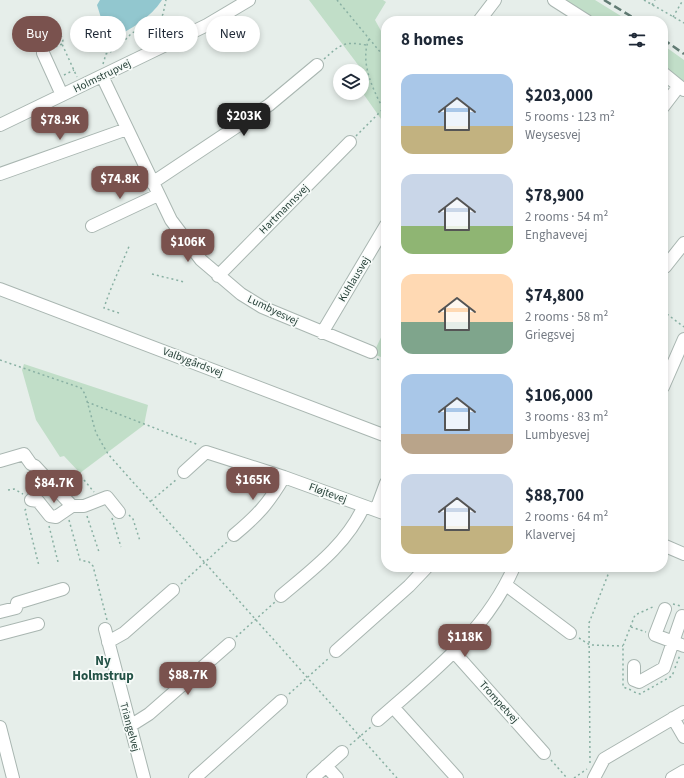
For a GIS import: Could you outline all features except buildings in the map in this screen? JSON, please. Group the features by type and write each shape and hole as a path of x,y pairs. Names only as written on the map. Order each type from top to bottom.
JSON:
{"street":[{"name":"Holmstrupvej","path":"0,125 207,25 249,0"},
{"path":"483,16 495,0"},
{"path":"554,0 579,16"},
{"name":"Holmstrupvej","path":"43,53 62,95"},
{"path":"152,183 269,105 317,65"},
{"name":"Lumbyesvej","path":"102,76 158,195 186,242 218,276 262,308 371,352"},
{"path":"668,77 682,88 668,102"},
{"path":"0,174 127,129"},
{"name":"Hartmannsvej","path":"218,276 350,142"},
{"path":"92,226 158,195"},
{"name":"Kuhlausvej","path":"322,333 381,233"},
{"path":"668,263 684,243"},
{"name":"Valbygårdsvej","path":"0,289 381,434"},
{"path":"668,373 684,339"},
{"path":"184,472 206,452"},
{"name":"Fløjtevej","path":"206,452 284,477 381,512"},
{"path":"0,460 24,454 31,464 36,466 69,508"},
{"path":"234,535 266,506 284,477"},
{"path":"31,500 38,501 50,516 56,517 69,508 84,506 107,497 119,512"},
{"path":"281,596 346,537 356,523 364,506"},
{"path":"668,548 684,554"},
{"path":"336,651 409,586 422,572"},
{"path":"378,720 454,652 475,630 493,608 512,572"},
{"path":"506,585 570,633"},
{"path":"0,612 16,608 17,603 62,590"},
{"path":"108,642 124,633 174,590"},
{"path":"665,609 655,635 679,644"},
{"path":"634,666 634,680 639,682 664,668 679,644 682,616"},
{"path":"0,634 38,624"},
{"name":"Triangelvej","path":"105,629 144,778"},
{"path":"130,726 149,714 229,644"},
{"name":"Trompetvej","path":"454,652 544,752"},
{"path":"195,778 281,701"},
{"path":"393,707 457,778"},
{"path":"594,778 604,759 684,712"},
{"path":"673,718 684,737"},
{"path":"0,727 8,772"},
{"path":"313,778 342,752"},
{"path":"326,766 337,778"},
{"path":"672,778 684,771"}],"path":[{"path":"102,76 106,54 116,48 132,33 160,20 166,0"},
{"path":"337,0 381,53"},
{"path":"644,0 684,23"},
{"path":"652,5 654,0"},
{"path":"673,17 683,0"},
{"path":"369,39 366,45 366,67 381,103"},
{"path":"317,65 340,44 354,42 366,45"},
{"path":"62,44 82,86"},
{"path":"350,142 381,110"},
{"path":"119,313 104,308 111,284 117,276 130,244"},
{"path":"152,274 184,282"},
{"path":"668,315 684,327"},
{"path":"0,360 74,384 81,388 101,444 204,563 397,778"},
{"path":"87,402 200,446 206,452"},
{"path":"151,502 184,472"},
{"path":"84,480 96,494 98,501"},
{"path":"8,490 14,489 31,500 25,510 39,566"},
{"path":"84,506 99,552"},
{"path":"69,508 80,560 89,562 93,566 108,624 105,629"},
{"path":"121,547 111,519 119,512 130,515 133,519 140,541"},
{"path":"50,516 49,525 58,562"},
{"path":"174,590 234,535"},
{"path":"574,778 590,767 589,623 609,572"},
{"path":"229,644 281,596"},
{"path":"631,627 655,635"},
{"path":"570,633 590,645 623,646"},
{"path":"281,701 336,651"},
{"path":"342,752 378,720"},
{"path":"544,752 567,778"}],"green space":[{"path":"309,0 383,0 386,2 375,20 381,31 381,119 368,100 369,100 369,64 357,64"},
{"path":"562,0 595,0 621,16 588,16"},
{"path":"668,49 684,60 684,83 668,70"},
{"path":"381,337 381,357 373,354"},
{"path":"24,364 148,405 144,425 80,473 64,456 60,457 36,420 22,370"}],"water":[{"path":"100,0 162,0 147,16 134,16 134,26 126,31 126,16 100,16 97,5"}],"railway":[{"path":"604,0 631,16"},
{"path":"668,43 684,54"}],"district":[{"name":"Ny Holmstrup","path":"103,668"}]}
